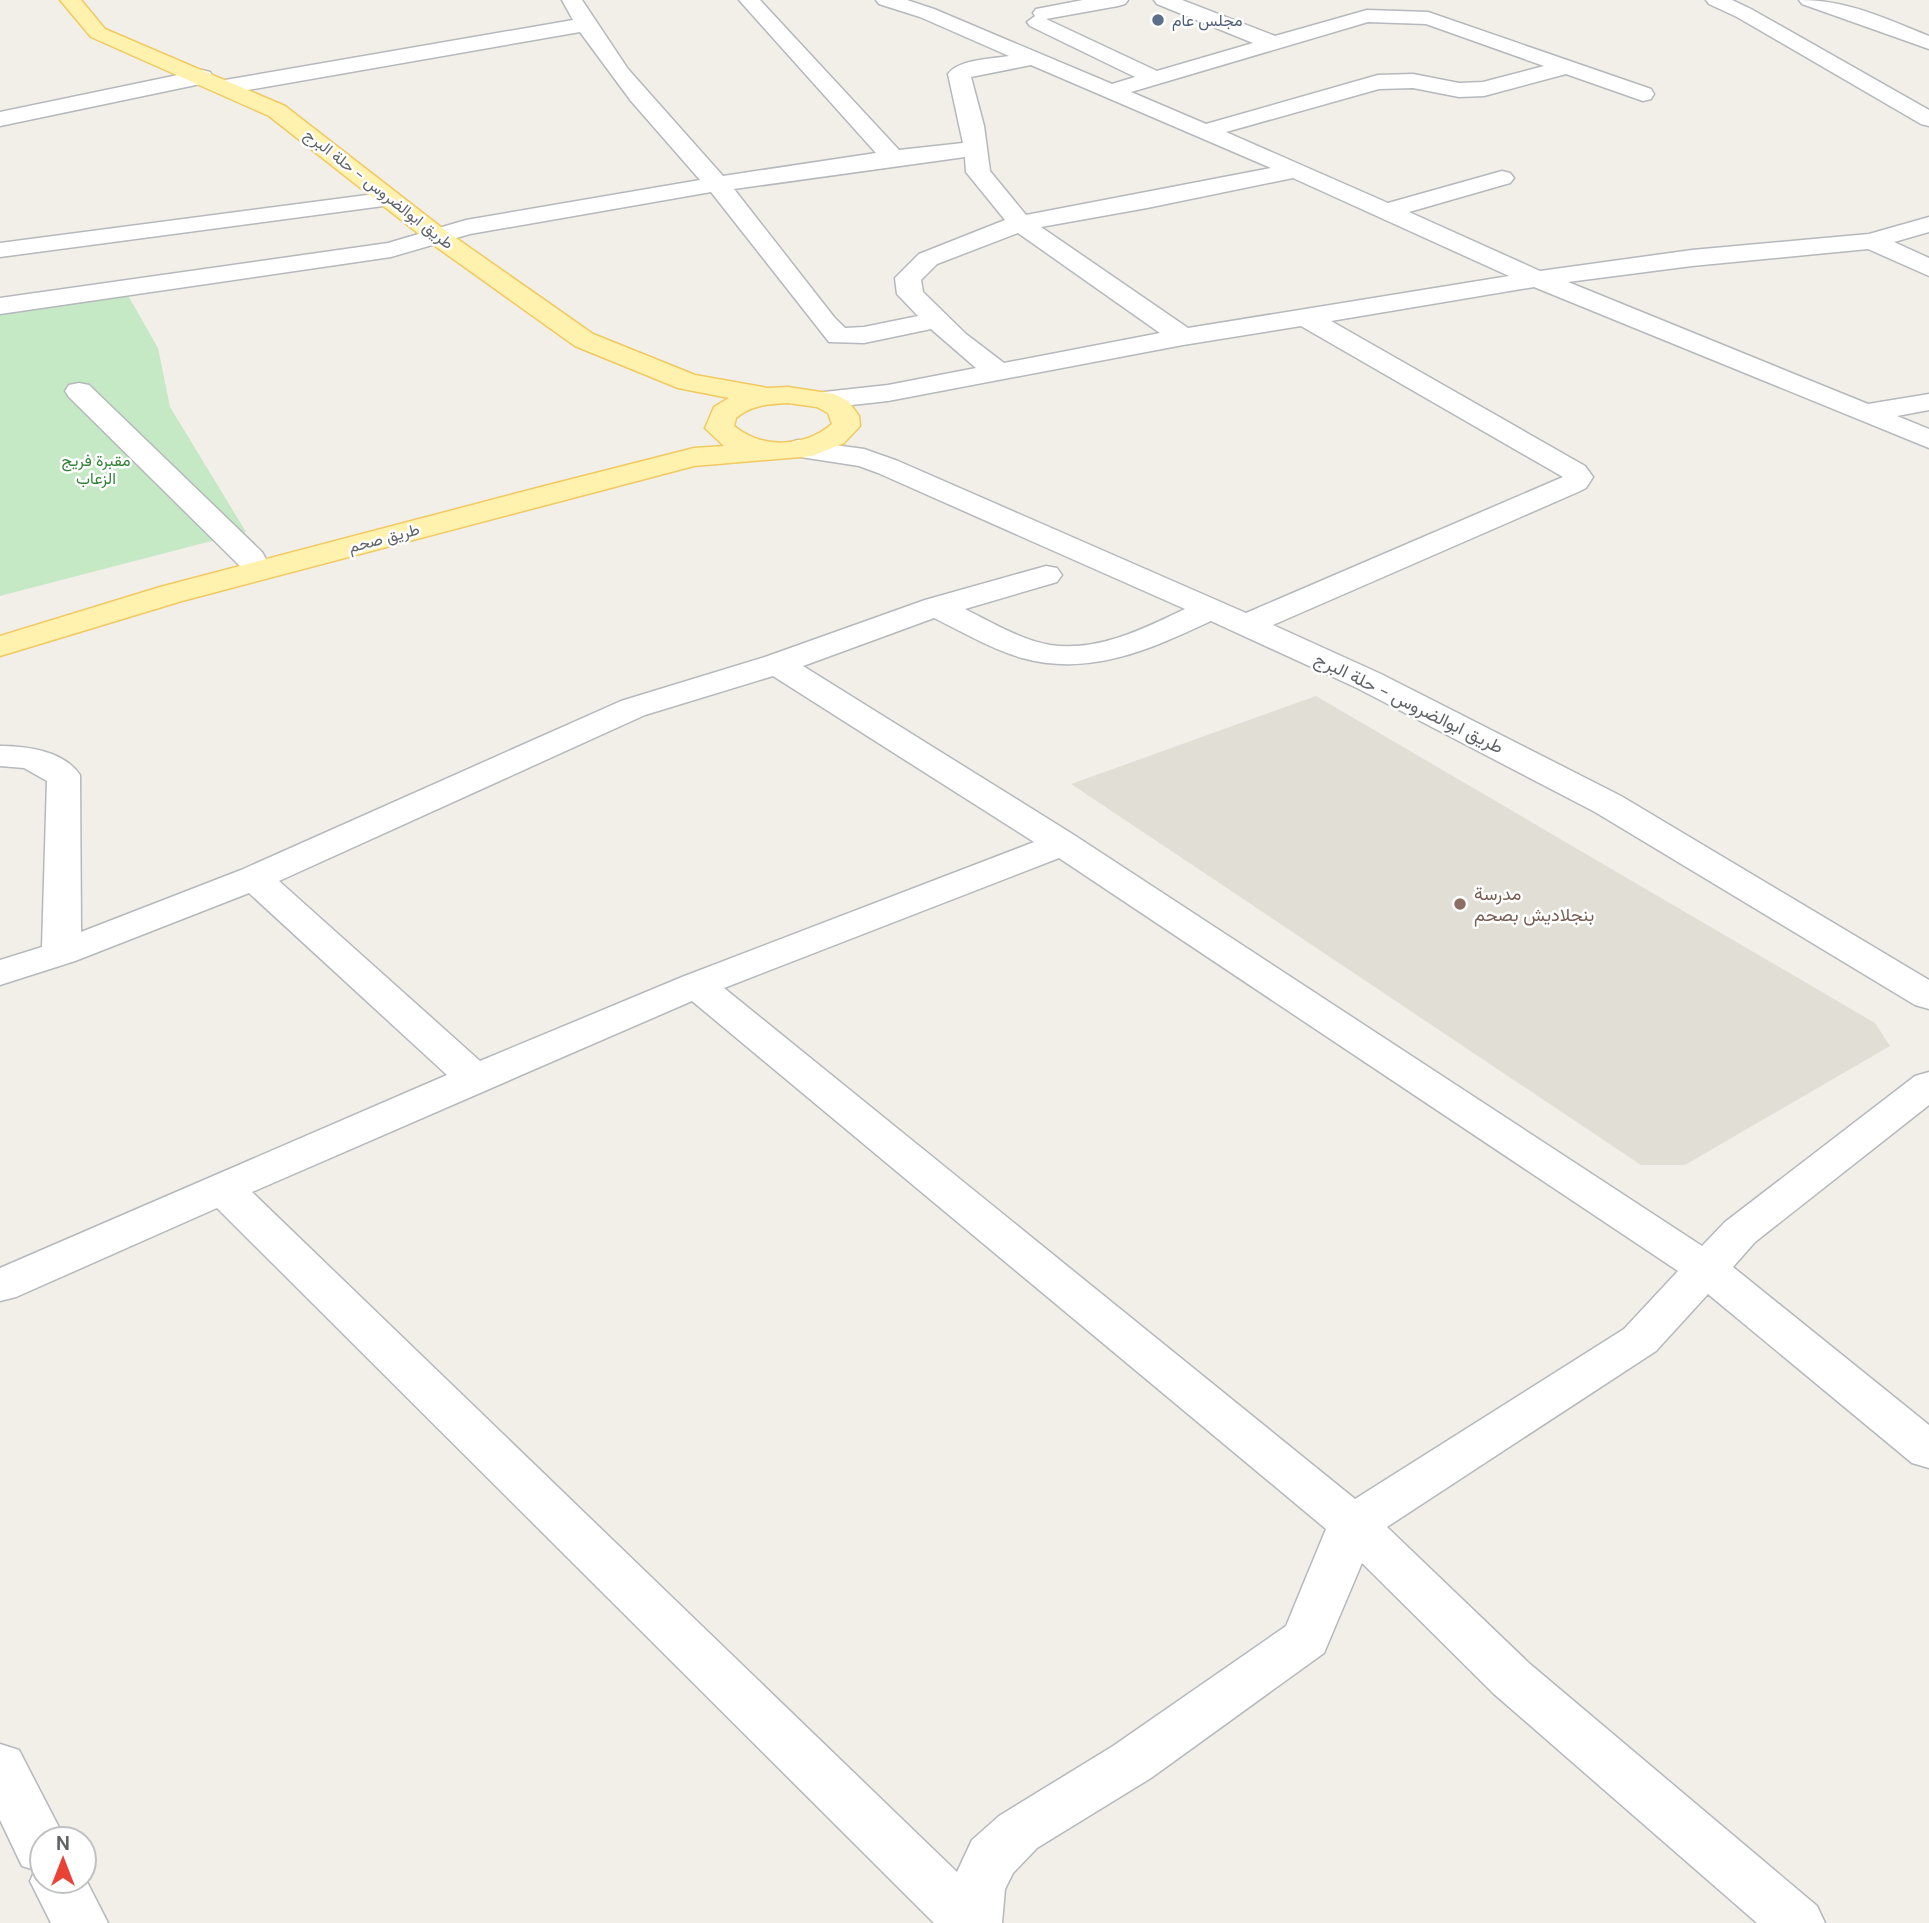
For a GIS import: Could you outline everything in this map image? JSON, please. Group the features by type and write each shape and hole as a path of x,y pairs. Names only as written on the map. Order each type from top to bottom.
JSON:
{"main road":[{"name":"طريق ابوالضروس - حلة البرج","path":"70,0 98,33 277,111 437,236 584,340 688,382 768,396"},
{"name":"طريق ابوالضروس - حلة البرج","path":"688,382 722,421 729,439 748,446 785,449"},
{"path":"768,396 807,397 836,417"},
{"name":"طريق صحم","path":"0,629 144,586 655,453 722,421 750,400 768,396"},
{"name":"طريق صحم","path":"0,646 171,594 674,462 731,452 821,444 836,417"}],"street":[{"path":"572,0 585,25 636,96 717,184 838,336 864,335 937,320"},
{"path":"750,0 893,158"},
{"path":"886,0 927,13 1205,131 1537,279 1929,439"},
{"path":"1022,0 1029,23 1155,78"},
{"path":"985,38 1029,23 1118,0"},
{"path":"1164,0 1273,43"},
{"path":"1716,0 1744,13 1929,119"},
{"path":"1809,0 1860,16 1929,43"},
{"path":"1111,91 1367,16 1401,16 1427,18 1643,94"},
{"path":"225,88 585,25"},
{"path":"1033,58 976,68 959,74 974,126 978,172 1020,223 1183,337"},
{"path":"1205,131 1378,82 1413,81 1459,90 1484,89 1567,67"},
{"path":"0,119 202,77"},
{"path":"0,306 391,250 466,227 717,184 893,158 976,149"},
{"path":"997,371 910,294 908,278 928,259 1020,223 1147,201 1296,170"},
{"path":"1385,211 1502,178"},
{"path":"0,250 390,199"},
{"path":"836,417 888,393 1183,337 1537,279 1692,258 1871,241 1929,224"},
{"path":"1871,241 1929,268"},
{"path":"1246,625 1568,486 1576,482 1578,477 1574,472 1305,317"},
{"path":"79,391 251,559"},
{"path":"1865,413 1929,402"},
{"name":"طريق ابوالضروس - حلة البرج","path":"836,417 864,458"},
{"name":"طريق ابوالضروس - حلة البرج","path":"785,449 864,458 1212,608 1369,681 1608,804 1929,997"},
{"path":"0,972 61,953 254,878 633,708 777,664 936,607 1046,575"},
{"path":"936,607 1030,649 1064,657 1139,642 1212,608"},
{"path":"777,664 1061,843 1706,1269 1929,1451"},
{"path":"0,756 32,758 63,775 64,910 61,953"},
{"path":"0,1286 696,985 1012,865 1061,843"},
{"path":"254,878 476,1079"},
{"path":"696,985 1353,1524 1512,1679 1797,1923"},
{"path":"973,1923 976,1889 992,1857 1018,1832 1132,1762 1306,1639 1353,1524 1640,1340 1740,1232 1929,1085"},
{"path":"223,1189 973,1923"},
{"path":"0,1766 30,1825"},
{"path":"65,1895 80,1923"}],"shaded area":[{"name":"مدرسة بنجلاديش بصحم","path":"1316,696 1875,1023 1890,1046 1685,1165 1641,1165 1071,784"}],"green space":[{"name":"مقبرة فريج الزعاب","path":"126,292 158,348 170,407 246,532 0,596 0,311"}],"place":[{"name":"مجلس عام","path":"1158,20"},
{"name":"مدرسة بنجلاديش بصحم","path":"1460,904"}]}
